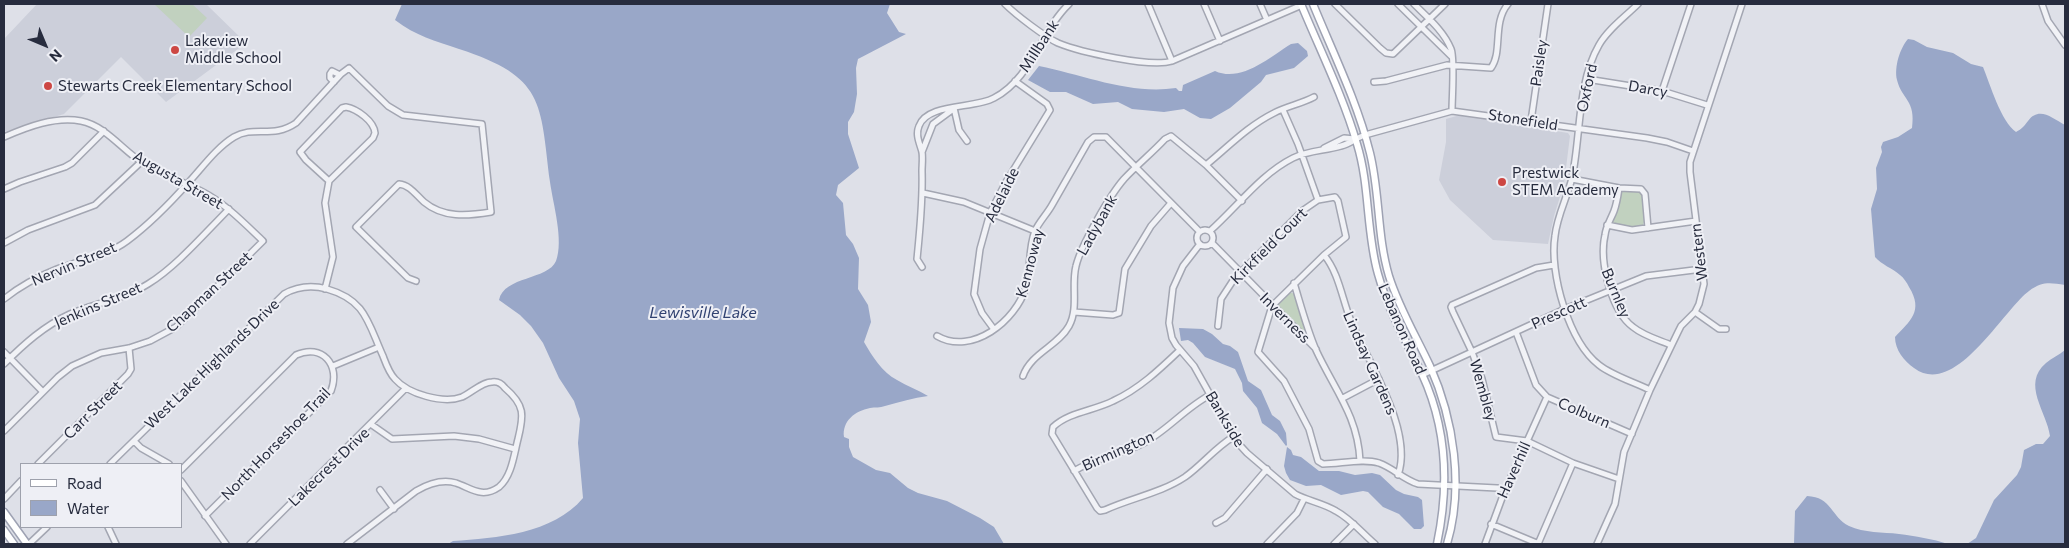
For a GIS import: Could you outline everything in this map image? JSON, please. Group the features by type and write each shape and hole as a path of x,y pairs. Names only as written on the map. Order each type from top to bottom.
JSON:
{"main road":[{"name":"Lebanon Road","path":"1301,4 1355,138 1363,171 1371,244 1378,273 1395,321 1422,375 1432,400 1440,433 1445,485 1442,519 1437,544"},
{"name":"Lebanon Road","path":"1313,4 1362,122 1375,181 1383,253 1389,277 1400,307 1432,371 1450,427 1455,486 1447,544"},
{"path":"4,512 28,544"},
{"path":"4,530 14,544"}],"street":[{"path":"1005,4 1057,42 1107,56 1156,64 1172,62 1301,4"},
{"name":"Millbank","path":"922,267 917,259 923,193 922,152 918,143 919,126 928,114 939,110 970,106 994,99 1028,68 1046,34 1069,4"},
{"path":"1148,4 1172,62"},
{"path":"1204,4 1220,41"},
{"path":"1260,4 1267,20"},
{"path":"1335,4 1380,48 1386,53 1393,54 1445,4"},
{"path":"1398,4 1451,56"},
{"path":"1414,4 1430,19 1448,41 1452,51 1452,111"},
{"path":"1374,82 1396,79 1436,67 1452,65 1489,68 1492,66 1501,15 1508,4"},
{"name":"Paisley","path":"1531,121 1548,4"},
{"name":"Oxford","path":"1638,4 1600,44 1592,60 1578,128 1572,179 1557,223 1554,265 1565,309 1583,348 1603,368 1650,390"},
{"path":"1662,91 1691,4"},
{"name":"Western","path":"1598,544 1612,511 1624,452 1650,390 1681,326 1695,312 1704,290 1690,172 1693,151 1742,4"},
{"path":"2042,4 2048,21 2065,45"},
{"name":"Nervin Street","path":"4,299 55,270 99,256 117,248 133,236 221,148 236,136 250,132 280,131 288,128 349,68 388,106 403,115 482,124 491,212 446,214 433,209 408,186 399,184 356,228 408,278 416,281"},
{"name":"Darcy","path":"1587,79 1662,91 1708,105"},
{"name":"Adelaide","path":"994,328 982,312 974,294 980,249 990,213 1006,182 1050,110 1047,104 1015,81"},
{"path":"1242,201 1206,165 1241,133 1264,118 1314,97"},
{"path":"325,289 334,256 325,203 329,181 362,150 375,133 372,124 358,111 350,108 342,108 300,152 329,181"},
{"path":"954,108 959,130 967,141"},
{"name":"Millbank","path":"922,152 933,124 954,108"},
{"path":"1283,110 1302,154 1318,200"},
{"name":"Stonefield","path":"1355,138 1452,111 1647,138 1667,142 1693,151"},
{"name":"Augusta Street","path":"4,137 59,120 82,121 104,132 141,162 162,174 209,195 229,209 263,241"},
{"path":"4,189 65,167 72,163 104,132"},
{"name":"Ladybank","path":"1023,376 1031,361 1069,326 1074,312 1076,267 1080,251 1117,188 1171,136 1206,165"},
{"name":"Kennoway","path":"938,336 950,341 965,342 982,336 1008,317 1022,298 1035,231 1088,142 1094,137 1106,137 1136,168"},
{"path":"1210,231 1214,237 1212,243 1206,246 1200,244 1197,238 1200,232 1210,231 1273,171 1284,163 1302,154 1323,148 1346,145 1355,138"},
{"path":"4,242 28,230 95,205 141,162"},
{"path":"1136,168 1200,232"},
{"path":"1572,179 1618,188 1637,187 1644,190 1648,228"},
{"name":"Burnley","path":"1618,188 1615,210 1607,225 1603,242 1603,264 1611,290 1622,315 1630,325 1643,333 1672,345"},
{"path":"923,193 964,202 1035,231"},
{"name":"Kirkfield Court","path":"1218,326 1221,299 1240,272 1294,219 1318,200 1335,197 1338,201 1345,234 1344,240 1324,255"},
{"path":"1074,312 1113,315 1119,313 1124,268 1156,219 1171,203"},
{"name":"Jenkins Street","path":"4,364 27,341 57,321 73,313 128,295 150,283 167,270 229,209"},
{"path":"1607,225 1632,230 1696,221"},
{"name":"Chapman Street","path":"4,431 58,377 80,362 101,353 129,348 163,335 176,327 263,241"},
{"name":"Inverness","path":"1212,243 1316,350"},
{"name":"Bankside","path":"1200,244 1180,271 1172,294 1170,330 1173,341 1194,366 1233,436 1247,453 1304,499 1334,510 1354,524 1375,544"},
{"path":"1324,255 1272,306 1258,352 1284,381 1309,428 1318,461 1323,464 1360,461 1381,464 1398,475 1418,484 1498,488 1505,490"},
{"name":"Lindsay Gardens","path":"1324,255 1334,269 1350,320 1379,379 1395,421 1402,460 1398,475"},
{"name":"Wembley","path":"1554,265 1536,268 1451,307 1472,352 1484,386 1496,436 1527,442 1619,479"},
{"name":"Prescott","path":"1422,375 1565,309 1646,276 1702,269"},
{"name":"Inverness","path":"1294,283 1316,350 1343,398 1352,422 1360,461"},
{"name":"West Lake Highlands Drive","path":"111,463 284,294 304,287 325,289 350,298 356,303 367,320 393,378 406,388"},
{"path":"1695,312 1719,329 1726,329"},
{"name":"Colburn","path":"1516,332 1536,385 1546,397 1632,434"},
{"path":"182,469 296,355 309,351 318,353 332,366 379,347"},
{"name":"Carr Street","path":"39,463 128,374 131,369 129,348"},
{"path":"1180,350 1141,385 1112,402 1074,415 1055,425 1051,430 1053,437 1100,510 1164,488 1185,477 1233,436"},
{"path":"4,352 43,392"},
{"name":"North Horseshoe Trail","path":"205,516 331,391 335,375 332,366"},
{"path":"1343,398 1379,379"},
{"path":"347,544 416,491 428,484 454,483 466,489 481,492 495,489 506,480 522,421 522,408 510,391 498,382 488,382 463,396 448,400 406,388"},
{"name":"Lakecrest Drive","path":"250,544 372,425 406,388"},
{"name":"Birmington","path":"1074,471 1092,461 1141,444 1165,429 1186,410 1210,395"},
{"name":"Haverhill","path":"1485,544 1505,490 1546,397"},
{"path":"372,425 392,440 454,436 479,439 515,449"},
{"path":"134,441 141,448 167,463"},
{"path":"1492,524 1539,544 1573,462"},
{"path":"1216,523 1225,518 1267,470"},
{"path":"4,499 20,482"},
{"path":"182,482 226,544"},
{"path":"380,490 394,508"},
{"path":"1267,544 1297,513 1304,499"},
{"path":"1334,544 1354,524"},
{"path":"28,544 46,528"},
{"path":"108,528 116,544"}],"shaded area":[{"path":"37,4 206,4 246,43 166,102 121,57 64,114 4,132 4,39"},
{"name":"Prestwick STEM Academy","path":"1460,115 1568,133 1570,136 1564,184 1548,244 1493,240 1450,200 1439,180 1446,142 1446,119"}],"green space":[{"path":"154,4 192,4 207,18 189,37"},
{"path":"1622,191 1641,191 1645,219 1643,225 1623,227 1612,222 1618,210"},
{"path":"1289,292 1295,294 1311,340 1277,305"}],"water":[{"name":"Lewisville Lake","path":"402,4 890,4 887,13 899,32 906,34 858,59 856,68 857,94 854,112 848,122 848,134 859,168 838,185 836,195 843,203 846,235 853,244 859,258 858,289 868,305 871,322 864,342 874,358 887,373 928,396 859,412 847,422 844,437 849,439 849,447 853,457 876,470 890,473 908,488 918,493 947,501 980,518 994,527 1004,544 448,544 453,541 505,536 523,532 540,527 571,510 583,498 578,443 580,419 574,401 559,378 543,343 531,326 520,315 499,300 509,286 544,272 551,267 556,261 558,252 557,222 544,131 533,96 523,82 508,70 487,59 426,38 403,26 395,20"},
{"path":"1908,39 1927,47 1953,53 1971,64 1983,67 2001,112 2016,132 2037,114 2046,115 2065,125 2065,285 2047,284 2029,291 1962,362 1946,372 1930,374 1910,365 1901,355 1895,342 1895,337 1906,326 1913,315 1915,303 1913,295 1903,278 1875,257 1871,209 1877,189 1876,168 1882,152 1883,142 1898,137 1912,128 1912,112 1908,101 1899,87 1896,75 1898,58 1902,47"},
{"path":"1298,43 1307,51 1308,56 1294,68 1266,75 1261,82 1230,108 1211,119 1200,118 1184,109 1164,112 1132,109 1118,102 1093,104 1066,92 1050,92 1028,80 1039,66 1124,86 1142,89 1176,88 1182,91 1183,85 1215,71 1235,74 1245,71 1255,67 1291,44"},
{"path":"1179,328 1203,329 1223,344 1230,346 1238,352 1248,381 1261,390 1272,415 1280,421 1286,433 1286,446 1277,434 1262,423 1257,408 1243,391 1242,383 1235,369 1205,357 1188,340 1181,341"},
{"path":"2065,350 2065,544 1967,544 1976,538 1994,500 2017,475 2021,467 2024,450 2036,444 2043,444 2050,436 2037,398 2036,380 2039,371 2046,363"},
{"path":"1287,447 1293,455 1301,457 1319,471 1339,471 1355,475 1372,473 1380,475 1396,490 1422,500 1424,526 1421,529 1414,529 1399,514 1383,507 1368,492 1363,491 1341,495 1321,485 1306,486 1290,480 1284,466"},
{"path":"1807,496 1822,500 1838,518 1849,526 1867,531 1918,537 1948,544 1794,544 1795,511"}],"place":[{"name":"Lakeview Middle School","path":"175,50"},
{"name":"Stewarts Creek Elementary School","path":"48,86"},
{"name":"Prestwick STEM Academy","path":"1502,182"}]}
